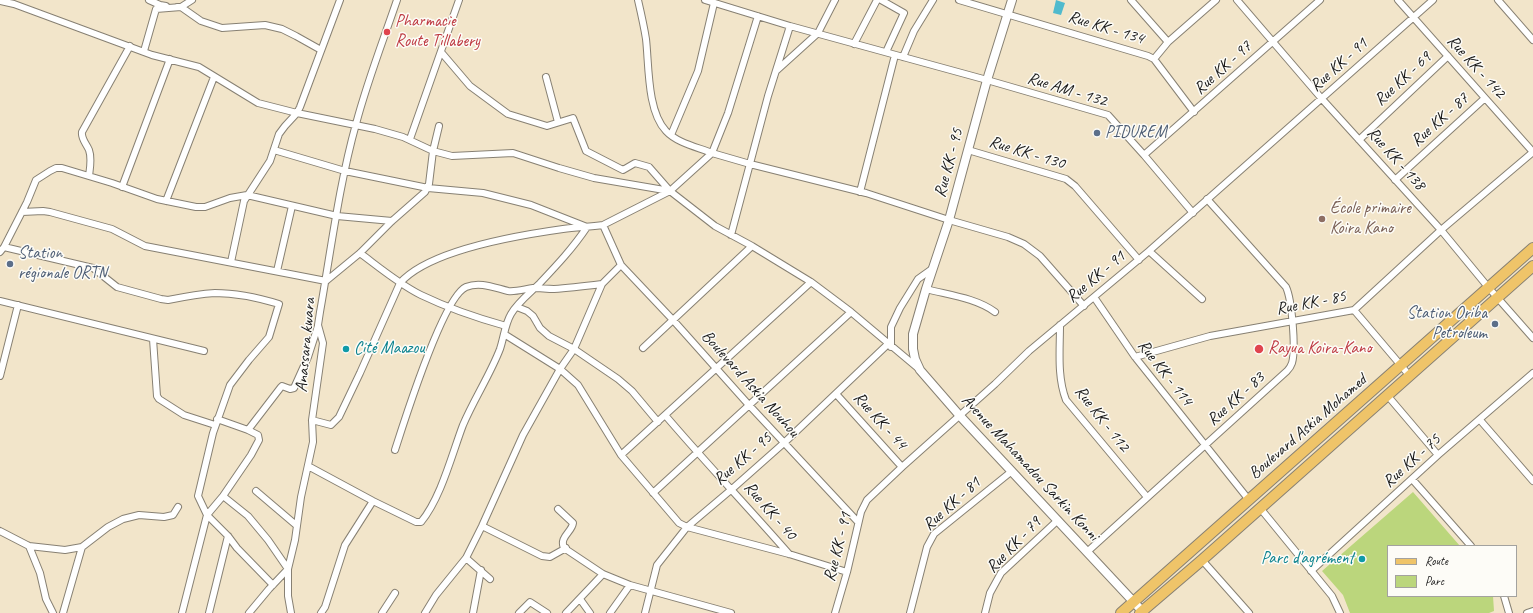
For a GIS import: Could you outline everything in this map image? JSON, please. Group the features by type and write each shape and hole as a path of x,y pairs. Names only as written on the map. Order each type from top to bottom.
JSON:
{"main road":[{"name":"Boulevard Askia Mohamed","path":"1121,613 1533,248"},
{"name":"Boulevard Askia Mohamed","path":"1142,612 1533,266"}],"street":[{"path":"149,0 160,5 181,7 201,21 222,28 265,25 282,29 321,50"},
{"path":"144,51 156,9 181,7 192,0"},
{"path":"231,262 244,201 265,170 279,134 297,113 340,0"},
{"path":"22,212 50,212 112,229 145,246 326,281 345,171 355,125 397,0"},
{"path":"410,139 459,0"},
{"path":"638,0 646,37 647,68 655,111 662,126 671,135 677,139 712,153 860,192 1008,237 1024,244 1040,256 1084,306"},
{"name":"Rue AM - 132","path":"705,0 714,3 724,3 790,26 988,80 1108,115 1193,213"},
{"path":"776,71 818,33 835,0"},
{"path":"854,44 877,0"},
{"path":"881,0 904,13 886,52"},
{"path":"904,57 914,31 933,0"},
{"name":"Rue KK - 134","path":"958,0 1142,53 1154,59 1194,112"},
{"name":"Rue KK - 95","path":"913,334 1012,0"},
{"path":"1130,0 1168,42"},
{"path":"1154,59 1168,42 1216,0"},
{"name":"Rue KK - 138","path":"1237,0 1322,99 1441,230 1533,338"},
{"name":"Rue KK - 97","path":"1144,156 1320,0"},
{"name":"Rue KK - 142","path":"1398,0 1533,152"},
{"name":"Rue KK - 91","path":"835,613 864,504 902,467 960,416 1029,351 1139,260 1433,0"},
{"path":"1498,0 1532,36"},
{"path":"0,1 14,4 144,51 199,67 258,103 297,113 375,129 410,139 433,151 452,156 513,153 594,178 670,191"},
{"path":"671,135 698,71 714,3"},
{"path":"312,420 331,425 339,417 360,374 400,283 407,274 441,257 492,242 550,231 602,225 670,191 712,153 726,119 758,16"},
{"path":"731,235 776,71 790,26"},
{"path":"89,176 90,155 81,135 130,46"},
{"path":"441,52 470,86 508,114 547,126 573,118 586,151 623,170 635,163 649,166 670,191 715,226 752,246 810,282 852,312 890,346 920,370"},
{"path":"860,192 895,55"},
{"name":"Rue KK - 69","path":"1359,140 1448,56"},
{"path":"122,187 170,59"},
{"path":"166,201 214,77"},
{"path":"546,77 558,122"},
{"name":"Rue KK - 87","path":"1396,180 1485,98"},
{"path":"428,188 433,151 439,126"},
{"path":"274,150 345,171 428,188 482,193 531,205 587,227"},
{"name":"Rue KK - 130","path":"968,150 1066,180 1075,186 1139,260"},
{"name":"Rue KK - 85","path":"1135,357 1210,336 1354,310 1441,230 1533,152"},
{"path":"273,585 207,515 198,496 216,422 232,382 248,360 268,337 279,304 248,297 214,293 168,300 161,299 117,287 93,268 2,250 22,212 36,180 56,168 62,168 89,176 157,199 196,207 205,207 230,198 247,195 337,216 392,220"},
{"name":"Anassara kwara","path":"291,613 288,596 288,569 295,540 296,525 313,442 312,420 323,344 318,325 326,281 360,253 392,220 428,188"},
{"name":"Rue KK - 83","path":"1086,552 1292,365 1292,321 1289,294 1286,287 1207,199"},
{"path":"277,271 292,206"},
{"name":"Boulevard Askia Nouhou","path":"602,225 621,264 858,522"},
{"path":"308,466 373,501 419,523 444,478 464,424 495,362 511,314 572,248 587,227"},
{"path":"643,348 752,246"},
{"path":"1149,251 1202,299"},
{"path":"360,253 400,283 422,295 478,318 506,326"},
{"path":"425,613 436,595 466,558 523,435 560,369 574,349 602,284 621,264"},
{"path":"890,346 891,327 900,308 918,279 932,269"},
{"path":"621,455 717,369 810,282"},
{"path":"395,450 424,366 449,306 466,287 474,285 493,286 510,291 602,284"},
{"path":"926,289 973,301 989,307 995,312"},
{"name":"Rue KK - 114","path":"1094,298 1135,357 1249,500"},
{"path":"0,301 204,351"},
{"path":"0,376 18,305"},
{"path":"517,307 527,311 533,316 540,328 549,336 574,349 618,379 632,391 658,422"},
{"path":"1354,310 1409,375"},
{"path":"653,493 748,404 852,312"},
{"path":"248,430 282,386 290,389 294,388 308,357 318,325"},
{"name":"Rue KK - 112","path":"1060,325 1060,378 1062,390 1066,400 1148,496"},
{"path":"504,334 560,369 582,390 621,455 679,523 687,527 789,554 847,572"},
{"name":"Avenue Mahamadou Sarkin Konni","path":"913,334 913,349 915,359 920,370 960,416 1058,520 1086,552 1134,601 1142,612"},
{"path":"153,339 157,396 159,399 184,415 248,430 258,435 259,440 251,456 223,496 207,515 182,613"},
{"name":"Rue KK - 95","path":"645,613 652,590 654,572 657,565 687,527 785,442 890,346"},
{"name":"Rue KK - 75","path":"1311,571 1438,455 1533,373"},
{"name":"Rue KK - 44","path":"837,395 902,467"},
{"path":"1387,395 1438,455"},
{"name":"Rue KK - 40","path":"665,415 697,453 732,489 789,554"},
{"path":"1480,420 1533,481"},
{"name":"Rue KK - 81","path":"910,613 927,547 934,534 1012,471"},
{"path":"1412,479 1470,545"},
{"path":"256,491 296,525"},
{"path":"223,496 248,516 268,540 288,569 249,613"},
{"path":"321,613 325,607 345,545 373,501"},
{"path":"0,531 29,546 65,550 82,547 108,527 123,519 139,516 164,518 173,515 178,507"},
{"path":"1260,508 1332,596 1340,613"},
{"path":"558,509 573,523 573,527 563,540 562,544 603,574 630,585 731,613"},
{"name":"Rue KK - 79","path":"985,613 990,593 1001,573 1058,520"},
{"path":"482,526 542,556 550,557 566,548"},
{"path":"209,613 228,536"},
{"path":"29,546 40,573 46,600 53,613"},
{"path":"63,613 82,547"},
{"path":"466,558 490,579"},
{"path":"1202,560 1249,613"},
{"path":"473,613 481,570"},
{"path":"566,613 603,574"},
{"path":"610,613 630,585"},
{"path":"382,613 395,593"},
{"path":"1504,597 1509,613"},
{"path":"580,599 590,613"},
{"path":"519,613 530,602 547,613"},
{"path":"1527,613 1533,610"}],"green space":[{"name":"Parc d'agrément","path":"1413,492 1459,545 1387,545 1387,597 1493,597 1494,611 1489,613 1350,613 1343,595 1322,571"}],"water":[{"path":"1056,0 1065,3 1061,15 1053,13"}],"place":[{"name":"Pharmacie Route Tillabery","path":"387,32"},
{"name":"PIDUREM","path":"1097,133"},
{"name":"École primaire Koira Kano","path":"1322,219"},
{"name":"Station régionale ORTN","path":"10,264"},
{"name":"Station Oriba Petroleum","path":"1495,324"},
{"name":"Cité Maazou","path":"346,349"},
{"name":"Rayua Koira-Kano","path":"1259,349"},
{"name":"Parc d'agrément","path":"1362,559"}]}
